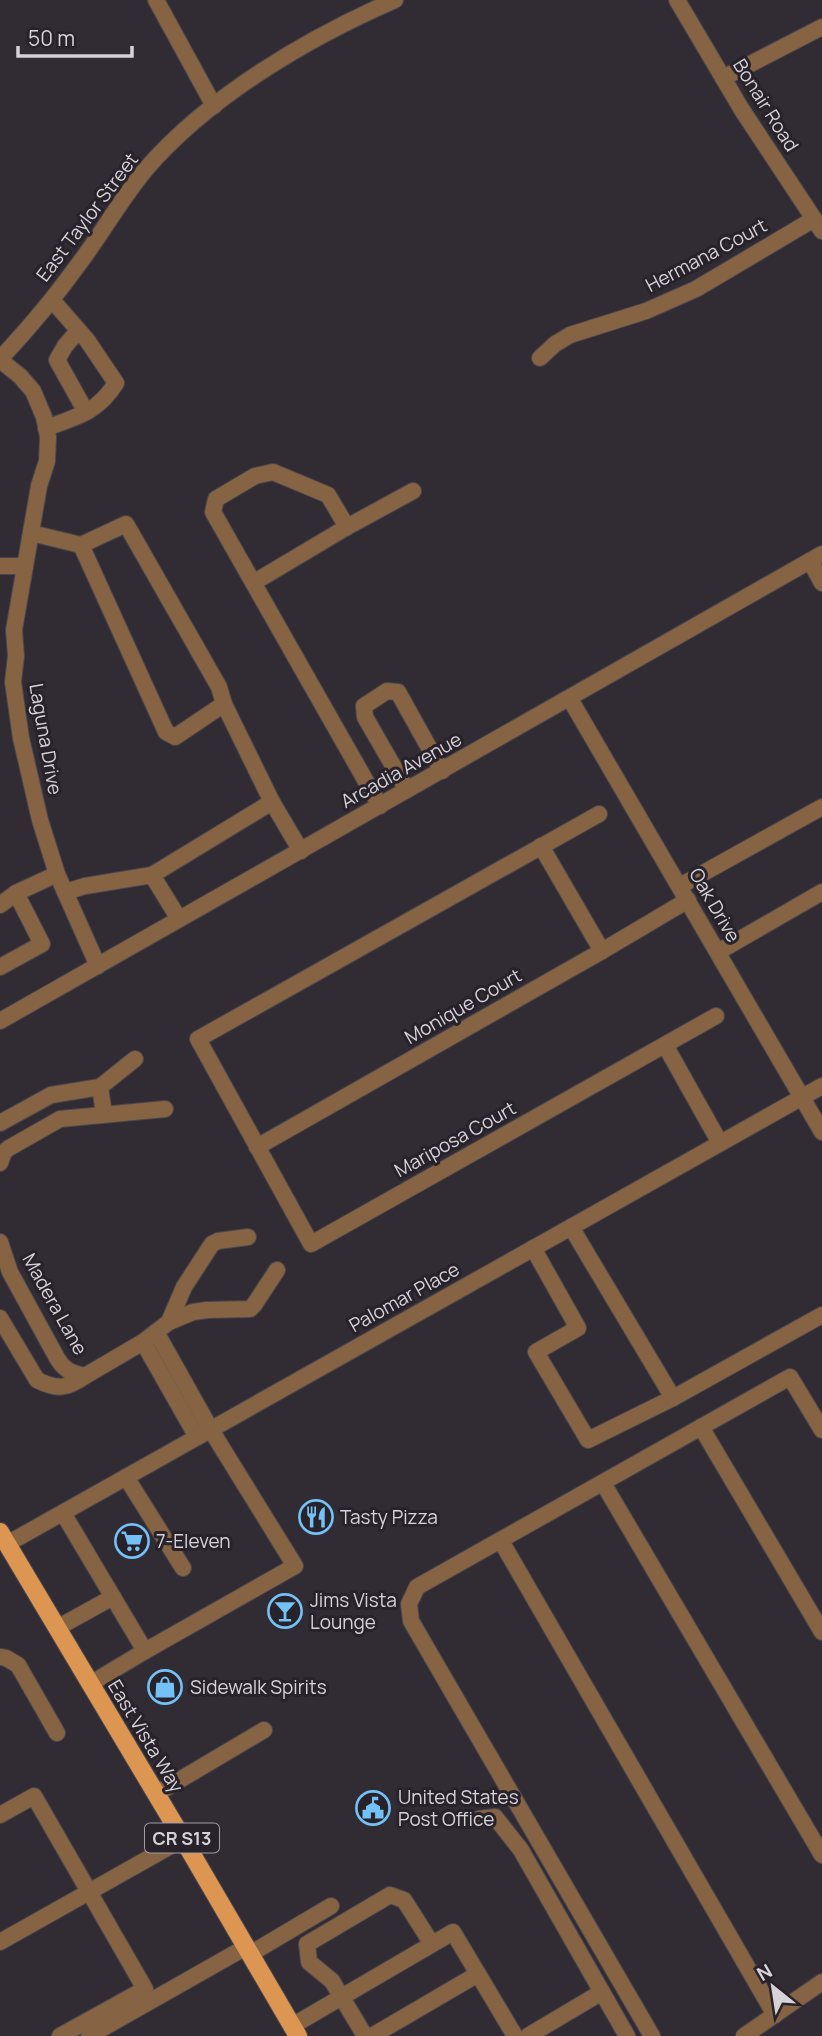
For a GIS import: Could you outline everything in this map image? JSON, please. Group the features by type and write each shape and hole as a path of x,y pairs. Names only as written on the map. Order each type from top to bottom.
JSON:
{"main road":[{"name":"East Vista Way","path":"4,1538 295,2031"}],"street":[{"path":"156,0 214,106"},
{"name":"East Taylor Street","path":"0,359 33,324 76,269 145,170 179,135 214,106 289,53 395,0"},
{"name":"Bonair Road","path":"677,0 742,110 818,225"},
{"path":"723,78 822,27"},
{"name":"Hermana Court","path":"540,358 570,335 646,311 696,289 818,225"},
{"path":"46,428 80,416 106,398 116,383 87,340 51,300"},
{"path":"78,331 57,360 86,412"},
{"name":"Laguna Drive","path":"0,359 33,391 44,417 48,437 47,461 39,486 14,630 16,656 13,682 21,738 40,820 57,874 98,966"},
{"path":"347,527 328,495 273,472 255,476 216,499 213,512 380,806"},
{"path":"253,583 413,491"},
{"path":"31,533 81,545 126,524 219,687 224,704 272,802 301,851"},
{"path":"81,545 166,732 175,737 224,704"},
{"path":"816,558 822,583"},
{"name":"Arcadia Avenue","path":"0,1021 816,558"},
{"path":"0,566 25,566"},
{"path":"407,790 365,717 364,706 387,691 398,692 442,771"},
{"name":"Oak Drive","path":"570,699 822,1132"},
{"path":"65,892 152,875 272,802"},
{"name":"Monique Court","path":"257,1147 602,951 684,893 822,807"},
{"path":"257,1147 198,1039 599,814"},
{"path":"541,846 602,951"},
{"path":"0,905 16,893 57,874"},
{"path":"152,875 179,919"},
{"path":"718,952 822,891"},
{"path":"2,961 42,944 16,893"},
{"name":"Mariposa Court","path":"257,1147 311,1244 716,1016"},
{"path":"665,1045 720,1143"},
{"path":"0,1123 51,1095 100,1087 135,1059"},
{"name":"Palomar Place","path":"4,1538 63,1513 822,1086"},
{"path":"100,1087 104,1114"},
{"path":"0,1163 9,1148 60,1119 166,1110"},
{"path":"571,1227 673,1398"},
{"path":"90,1684 295,1566 204,1433 156,1332 212,1244 248,1237"},
{"name":"Madera Lane","path":"0,1242 4,1267 63,1368 85,1376"},
{"path":"533,1248 578,1328 536,1352 588,1440 673,1398 822,1315"},
{"name":"Madera Lane","path":"0,1318 37,1380 57,1387 66,1387 193,1312 250,1309 277,1270"},
{"path":"652,2036 411,1621 409,1604 417,1587 790,1377 822,1430"},
{"path":"702,1427 822,1632"},
{"path":"126,1477 183,1568"},
{"path":"603,1483 822,1855"},
{"path":"63,1513 145,1651"},
{"path":"501,1541 775,2015"},
{"path":"57,1628 113,1597"},
{"path":"0,1657 18,1665 57,1733"},
{"path":"156,1794 264,1730"},
{"path":"0,1815 33,1796 145,1989 60,2036"},
{"path":"479,1819 495,1817 521,1850 627,2036"},
{"path":"0,1942 183,1839"},
{"path":"365,2036 332,1981 309,1962 307,1944 390,1895 404,1900 432,1944"},
{"path":"89,2036 331,1906"},
{"path":"295,2031 342,1996 453,1932 514,2036"},
{"path":"372,2036 478,1974"},
{"path":"744,2036 822,1982"},
{"path":"528,2036 602,1992"}],"place":[{"name":"Tasty Pizza","path":"316,1517"},
{"name":"7-Eleven","path":"132,1541"},
{"name":"Jims Vista Lounge","path":"285,1611"},
{"name":"Sidewalk Spirits","path":"165,1687"},
{"name":"United States Post Office","path":"373,1808"}]}
